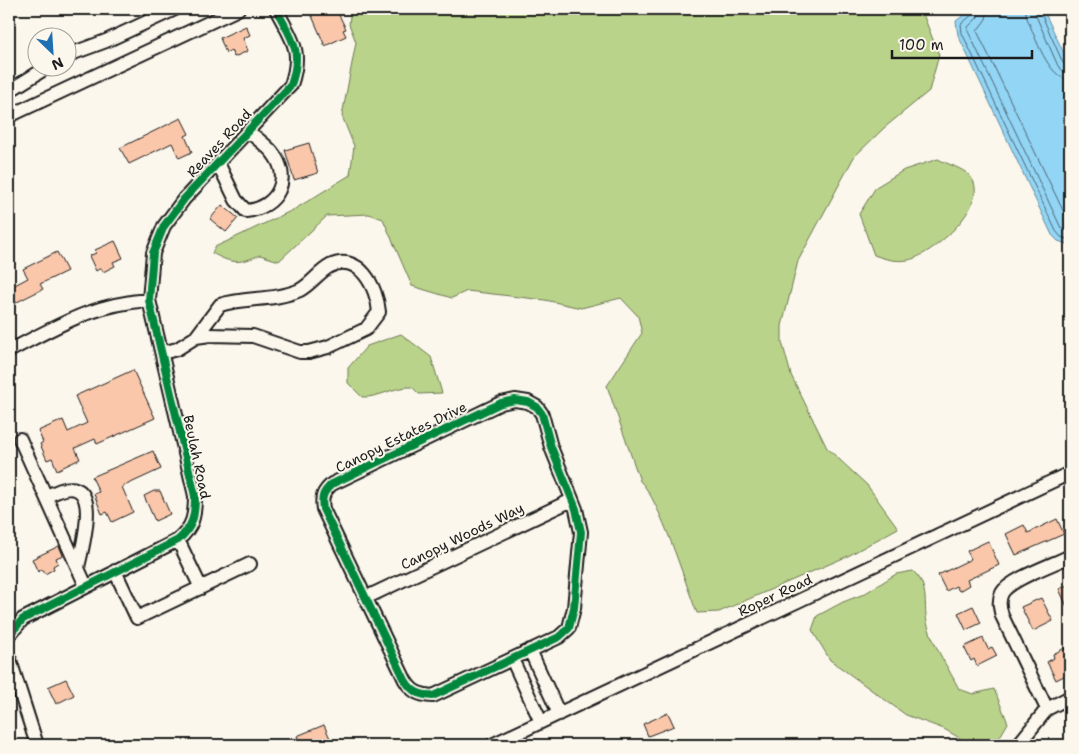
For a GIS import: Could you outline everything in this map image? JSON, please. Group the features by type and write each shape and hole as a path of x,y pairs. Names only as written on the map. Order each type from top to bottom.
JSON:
{"street":[{"path":"78,51 106,41 175,9"},
{"path":"9,116 238,9"},
{"name":"Reaves Road","path":"149,300 153,253 164,226 184,199 291,85 298,65 297,52 276,9"},
{"path":"9,91 30,78"},
{"path":"218,163 236,200 246,211 264,206 279,194 283,183 281,169 272,153 248,131"},
{"path":"162,354 177,349 196,337 220,305 300,290 328,267 341,262 364,270 378,300 379,312 366,329 328,347 309,352 300,352 253,336 210,335 196,337"},
{"path":"9,351 88,311 121,302 149,300"},
{"name":"Beulah Road","path":"9,635 23,619 178,540 191,527 195,516 195,496 149,300"},
{"name":"Canopy Estates Drive","path":"515,400 528,402 537,407 542,414 551,447 572,500 581,532 574,608 569,628 559,637 433,696 421,695 411,690 404,680 366,598 323,509 322,498 325,490 332,484 501,403 515,400"},
{"path":"20,439 86,586"},
{"name":"Roper Road","path":"492,745 1070,472"},
{"path":"46,497 61,489 71,489 80,492 85,500 88,517 78,567"},
{"name":"Canopy Woods Way","path":"366,598 572,500"},
{"path":"178,540 200,588"},
{"path":"1047,709 1002,616 999,603 1003,592 1016,582 1070,556"},
{"path":"115,571 137,618 250,564"},
{"path":"530,650 559,714"},
{"path":"9,657 37,745"},
{"path":"512,659 541,722"},
{"path":"1018,745 1047,709 1070,698"}],"green space":[{"path":"351,9 921,9 939,55 929,91 884,128 854,157 798,261 782,326 782,342 791,375 827,448 867,485 898,528 848,556 719,612 697,613 664,523 648,491 640,481 607,386 642,333 638,316 621,298 581,308 545,300 467,291 452,298 412,286 383,219 369,214 327,216 279,261 260,255 236,262 212,253 215,247 295,209 350,175 354,146 342,116 356,42 349,24"},
{"path":"938,159 969,175 975,186 974,199 967,212 945,238 919,256 899,261 874,255 859,214 876,187 904,170"},
{"path":"401,334 431,357 442,393 419,394 412,387 405,387 375,396 362,397 348,383 348,368 367,346"},
{"path":"913,571 919,577 924,590 926,619 931,634 959,689 973,694 994,689 1008,723 998,740 988,745 970,744 944,729 906,715 830,660 812,630 817,616 843,602 864,594 896,574"}],"water":[{"path":"972,9 1043,9 1070,66 1070,245 1058,241 1052,235 958,35 956,21"}],"building":[{"path":"309,9 336,9 346,29 343,30 346,36 325,46"},
{"path":"246,26 250,35 243,38 248,51 234,57 231,50 226,53 220,38"},
{"path":"181,118 189,134 185,136 192,152 179,158 172,143 129,164 120,148"},
{"path":"309,143 318,173 294,180 285,150"},
{"path":"222,205 238,218 226,232 210,219"},
{"path":"115,241 123,258 113,262 115,266 103,272 101,268 96,271 89,256 96,253 95,250"},
{"path":"57,252 67,271 40,284 43,289 9,306 9,288 28,278 23,269"},
{"path":"133,370 155,418 97,444 95,439 75,448 80,459 57,470 52,458 47,460 40,444 43,442 38,431 63,420 68,432 87,423 75,396"},
{"path":"153,451 161,469 122,487 133,512 112,522 107,512 102,514 94,494 99,492 92,477"},
{"path":"154,491 160,491 170,514 155,521 144,496"},
{"path":"1057,519 1064,534 1016,555 1006,534 1024,525 1028,533"},
{"path":"988,541 999,565 967,580 969,585 959,591 956,586 946,591 938,575 971,559 967,551"},
{"path":"59,546 63,555 56,558 58,563 53,566 54,569 45,574 42,569 38,572 32,559"},
{"path":"1070,584 1070,613 1059,589"},
{"path":"1041,598 1053,621 1033,631 1021,607"},
{"path":"973,606 981,623 966,630 958,613"},
{"path":"983,638 988,649 992,647 997,656 977,666 974,659 971,661 964,647"},
{"path":"1065,648 1070,659 1070,673 1056,680 1047,662 1054,658 1053,654"},
{"path":"66,679 74,695 56,704 48,687"},
{"path":"668,713 674,726 648,736 643,724"},
{"path":"324,725 333,745 301,745 297,736"}],"cycle path":[{"path":"9,635 23,619 178,540 190,526 195,496 149,300 153,253 164,226 184,199 291,85 296,53 291,37 276,9"},
{"path":"515,400 528,402 537,407 542,414 551,447 576,509 581,532 574,608 569,628 559,637 433,696 420,694 413,690 405,680 323,509 323,495 332,484 501,403 515,400"}]}
